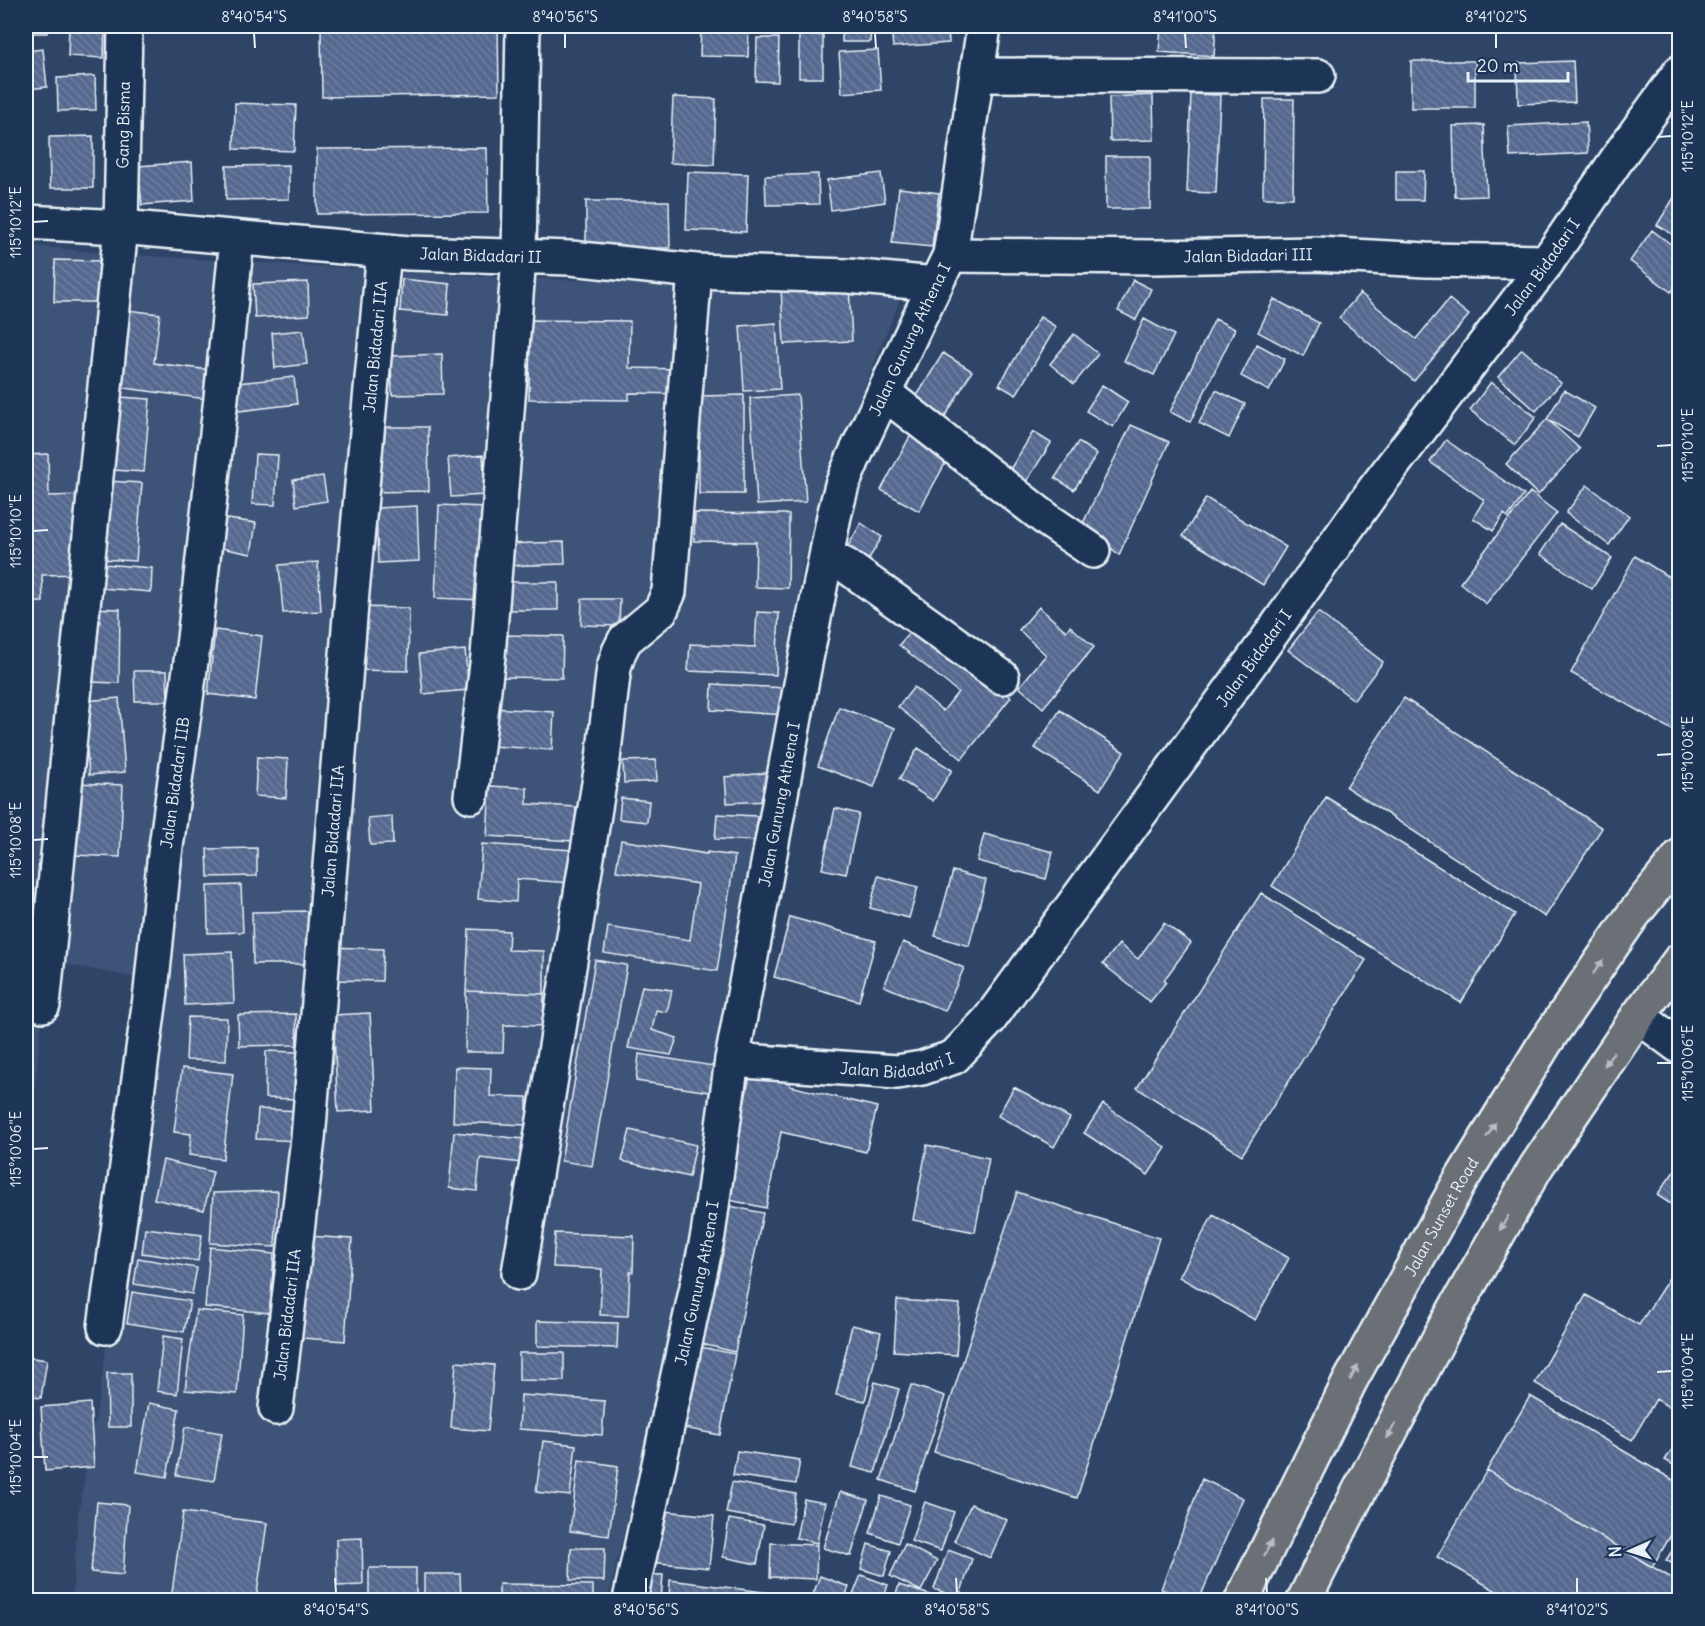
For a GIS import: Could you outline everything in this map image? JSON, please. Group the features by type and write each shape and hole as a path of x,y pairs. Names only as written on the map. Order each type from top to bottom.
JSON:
{"highway":[{"name":"Jalan Sunset Road","path":"1242,1600 1350,1381 1458,1185 1545,1043 1633,915 1680,856"},
{"path":"1304,1600 1445,1327 1536,1167 1638,1016 1680,960"}],"street":[{"name":"Gang Bisma","path":"43,1005 122,227 125,26"},
{"path":"471,796 488,656 519,256 523,26"},
{"name":"Jalan Gunung Athena I","path":"630,1600 708,1235 732,1060 802,679 842,485 950,255 984,26"},
{"name":"Jalan Bidadari I","path":"732,1060 897,1072 922,1068 954,1056 989,1020 1374,490 1547,262 1680,72"},
{"path":"977,75 1318,76"},
{"name":"Jalan Bidadari II","path":"26,222 122,227 384,251 571,258 695,271 848,276 936,284"},
{"name":"Jalan Bidadari IIB","path":"105,1327 151,991 164,862 195,639 237,238"},
{"name":"Jalan Bidadari IIA","path":"276,1408 308,1139 350,626 384,251"},
{"name":"Jalan Bidadari III","path":"950,255 1154,257 1316,254 1425,260 1547,262"},
{"path":"519,1273 603,759 614,667 625,640 661,610 669,592 695,271"},
{"path":"884,393 1049,521 1093,551"},
{"path":"827,556 845,565 1002,676"},
{"path":"1638,1016 1680,1047"}],"shaded area":[{"path":"26,245 101,253 505,278 904,289 849,426 804,559 737,984 687,1265 608,1600 72,1600 78,1515 100,1391 158,982 48,961 31,1122 26,1121"}],"building":[{"path":"26,26 47,26 47,33 26,33"},
{"path":"69,26 105,26 104,58 68,56"},
{"path":"498,26 499,94 322,97 321,28"},
{"path":"701,26 749,26 748,57 700,56"},
{"path":"842,26 871,26 870,42 842,42"},
{"path":"891,26 948,26 949,43 893,47"},
{"path":"1161,26 1216,26 1214,56 1159,52"},
{"path":"1322,26 1381,26 1381,27 1322,28"},
{"path":"799,35 823,35 823,78 799,78"},
{"path":"757,38 779,38 778,82 756,81"},
{"path":"43,49 47,87 26,89 26,51"},
{"path":"878,50 881,90 842,93 839,52"},
{"path":"1411,61 1475,61 1475,108 1411,108"},
{"path":"1573,61 1575,102 1518,104 1517,63"},
{"path":"95,76 96,110 58,111 57,78"},
{"path":"1191,94 1220,95 1216,193 1187,192"},
{"path":"1153,95 1154,140 1110,141 1109,97"},
{"path":"673,97 716,99 714,165 670,163"},
{"path":"1264,99 1294,99 1293,198 1263,198"},
{"path":"235,103 296,105 294,151 234,149"},
{"path":"1586,122 1588,153 1510,157 1508,126"},
{"path":"1484,125 1487,196 1455,197 1453,126"},
{"path":"93,136 93,188 50,188 49,137"},
{"path":"487,148 488,213 317,214 317,149"},
{"path":"1106,156 1150,156 1150,209 1106,209"},
{"path":"192,162 194,201 142,205 138,166"},
{"path":"289,165 289,199 226,200 226,166"},
{"path":"1396,171 1424,171 1423,200 1396,200"},
{"path":"688,172 748,174 746,232 686,230"},
{"path":"881,173 885,202 831,210 827,180"},
{"path":"818,174 819,204 766,205 765,176"},
{"path":"899,188 939,193 932,247 892,243"},
{"path":"1680,188 1680,239 1657,225"},
{"path":"586,201 669,201 670,248 586,248"},
{"path":"1652,230 1680,251 1680,281 1671,292 1630,261"},
{"path":"55,260 103,261 102,302 54,302"},
{"path":"402,279 450,284 448,315 400,311"},
{"path":"1133,280 1151,289 1136,320 1118,311"},
{"path":"308,282 309,315 255,318 253,284"},
{"path":"849,285 852,341 784,344 781,288"},
{"path":"1360,293 1416,339 1449,299 1469,315 1414,381 1339,318"},
{"path":"1274,299 1319,323 1303,356 1258,332"},
{"path":"127,310 160,314 154,363 210,370 206,399 118,387"},
{"path":"1040,317 1056,327 1016,395 999,385"},
{"path":"1144,319 1174,335 1154,375 1124,361"},
{"path":"1215,319 1235,329 1190,422 1170,412"},
{"path":"530,320 630,321 629,368 683,369 683,394 629,393 629,400 529,399"},
{"path":"776,323 780,389 744,391 740,326"},
{"path":"303,330 307,364 275,368 272,333"},
{"path":"1074,334 1098,354 1074,384 1050,364"},
{"path":"1257,344 1285,359 1269,391 1241,376"},
{"path":"1522,349 1561,383 1536,411 1498,377"},
{"path":"943,353 972,371 945,417 915,399"},
{"path":"442,354 443,394 392,395 391,356"},
{"path":"294,377 297,404 231,412 228,384"},
{"path":"1491,382 1536,417 1515,445 1470,410"},
{"path":"1102,385 1128,402 1113,427 1086,411"},
{"path":"1216,390 1245,404 1229,438 1199,423"},
{"path":"1564,390 1595,408 1578,437 1547,419"},
{"path":"744,395 744,494 699,494 699,396"},
{"path":"798,395 806,502 757,505 750,398"},
{"path":"119,397 150,399 144,472 113,470"},
{"path":"1547,419 1580,449 1538,495 1506,464"},
{"path":"1131,425 1169,442 1119,555 1083,523"},
{"path":"372,427 428,427 429,491 372,492"},
{"path":"914,429 952,451 919,511 881,490"},
{"path":"1033,432 1051,443 1023,487 1006,476"},
{"path":"1446,440 1524,495 1508,517 1504,514 1493,531 1473,518 1484,500 1430,462"},
{"path":"1078,442 1097,454 1074,490 1055,478"},
{"path":"48,454 49,496 84,495 85,574 42,575 43,602 26,602 26,455"},
{"path":"255,454 278,455 275,505 252,504"},
{"path":"483,455 485,495 451,497 448,458"},
{"path":"323,476 327,501 296,506 293,480"},
{"path":"106,481 142,483 136,561 100,559"},
{"path":"1587,485 1629,516 1609,545 1566,513"},
{"path":"1530,492 1557,513 1486,604 1460,583"},
{"path":"1206,498 1286,547 1263,585 1183,536"},
{"path":"439,505 485,507 481,600 435,598"},
{"path":"417,506 419,561 378,563 376,508"},
{"path":"695,513 789,515 788,588 755,587 756,542 694,541"},
{"path":"214,517 256,523 251,554 211,546"},
{"path":"861,523 882,537 867,562 847,548"},
{"path":"1560,524 1612,558 1592,589 1540,554"},
{"path":"564,542 565,564 504,566 503,544"},
{"path":"1635,556 1680,584 1680,721 1674,731 1571,673"},
{"path":"318,562 321,611 283,613 279,565"},
{"path":"103,564 152,568 151,592 101,588"},
{"path":"506,582 558,582 558,610 506,610"},
{"path":"582,599 620,599 619,626 581,625"},
{"path":"354,607 409,608 408,671 353,670"},
{"path":"1039,607 1066,631 1070,626 1094,647 1043,708 1019,687 1046,655 1019,630"},
{"path":"88,608 120,609 119,683 87,682"},
{"path":"757,612 779,613 776,675 688,671 690,644 755,647"},
{"path":"1318,612 1383,662 1354,700 1288,650"},
{"path":"918,622 1011,697 962,759 898,707 914,687 943,711 958,692 899,645"},
{"path":"215,630 262,636 255,700 208,694"},
{"path":"500,635 563,636 562,678 499,677"},
{"path":"465,650 469,690 423,694 419,654"},
{"path":"134,671 167,671 168,701 135,701"},
{"path":"712,684 786,688 785,715 711,710"},
{"path":"119,698 125,772 89,775 83,701"},
{"path":"1404,698 1602,828 1545,917 1346,787"},
{"path":"839,707 895,728 874,787 818,766"},
{"path":"494,708 554,712 552,750 492,746"},
{"path":"1060,710 1124,752 1100,790 1035,748"},
{"path":"918,748 952,770 933,801 899,779"},
{"path":"257,757 288,759 286,798 255,796"},
{"path":"656,760 657,781 624,783 623,761"},
{"path":"766,773 768,801 727,803 725,777"},
{"path":"76,783 123,785 120,857 73,855"},
{"path":"490,786 527,788 527,804 576,807 574,841 487,836"},
{"path":"1326,797 1515,914 1461,1003 1272,886"},
{"path":"621,798 649,801 647,822 619,819"},
{"path":"835,808 859,814 846,874 822,869"},
{"path":"717,814 757,816 756,841 715,839"},
{"path":"392,816 393,844 370,845 368,818"},
{"path":"984,834 1053,852 1046,879 977,861"},
{"path":"621,840 707,854 707,852 735,856 717,971 604,953 608,927 690,940 698,884 616,871"},
{"path":"482,844 573,850 571,883 517,879 516,902 478,899"},
{"path":"257,848 257,876 208,877 207,849"},
{"path":"953,871 986,880 969,946 935,936"},
{"path":"878,876 918,887 909,918 870,908"},
{"path":"241,885 243,932 208,933 207,886"},
{"path":"1261,893 1366,960 1242,1155 1137,1088"},
{"path":"308,911 309,964 253,964 252,912"},
{"path":"790,917 876,941 859,1001 774,977"},
{"path":"1164,923 1191,943 1150,1002 1103,964 1119,944 1138,959"},
{"path":"469,929 509,931 508,950 544,951 544,994 466,991"},
{"path":"903,942 964,968 945,1011 884,986"},
{"path":"331,947 383,949 382,981 331,980"},
{"path":"232,952 234,1003 185,1005 183,954"},
{"path":"595,960 627,965 592,1166 561,1161"},
{"path":"642,986 672,990 667,1012 656,1010 652,1030 677,1038 671,1055 628,1048"},
{"path":"466,991 544,994 543,1026 504,1025 503,1052 465,1052"},
{"path":"370,1013 375,1110 338,1112 333,1015"},
{"path":"296,1014 297,1045 239,1046 238,1015"},
{"path":"188,1017 227,1018 226,1061 186,1060"},
{"path":"26,1048 32,1048 27,1085 26,1084"},
{"path":"266,1051 297,1052 296,1099 265,1098"},
{"path":"639,1054 720,1067 716,1093 636,1081"},
{"path":"455,1067 491,1068 490,1096 527,1097 527,1125 453,1122"},
{"path":"182,1068 233,1074 223,1159 189,1155 191,1134 174,1132"},
{"path":"750,1075 790,1083 790,1086 877,1107 866,1152 781,1132 766,1208 725,1199"},
{"path":"1014,1087 1070,1118 1054,1147 998,1116"},
{"path":"1103,1104 1166,1148 1148,1175 1084,1133"},
{"path":"258,1109 301,1111 300,1141 256,1139"},
{"path":"630,1130 696,1145 689,1177 622,1161"},
{"path":"454,1132 525,1139 522,1163 480,1158 477,1191 449,1188"},
{"path":"927,1145 989,1158 975,1232 913,1220"},
{"path":"163,1160 213,1172 204,1210 154,1199"},
{"path":"1680,1163 1680,1210 1657,1195"},
{"path":"278,1191 275,1247 210,1243 213,1193"},
{"path":"1017,1192 1159,1238 1077,1498 934,1452"},
{"path":"725,1205 763,1213 735,1352 698,1343"},
{"path":"1213,1215 1289,1258 1255,1320 1179,1277"},
{"path":"145,1228 202,1235 198,1261 142,1253"},
{"path":"555,1233 634,1236 628,1316 600,1315 602,1269 553,1267"},
{"path":"310,1236 352,1239 345,1341 302,1338"},
{"path":"210,1247 274,1254 270,1313 205,1307"},
{"path":"138,1258 197,1268 192,1294 134,1284"},
{"path":"1674,1270 1680,1274 1680,1414 1656,1399 1632,1440 1535,1383 1586,1295 1639,1325"},
{"path":"132,1292 190,1301 184,1332 127,1323"},
{"path":"897,1300 960,1304 956,1355 894,1351"},
{"path":"196,1310 243,1315 237,1394 185,1390"},
{"path":"537,1321 618,1323 617,1348 537,1346"},
{"path":"852,1325 881,1332 865,1401 836,1395"},
{"path":"163,1336 183,1339 177,1394 157,1391"},
{"path":"695,1346 735,1354 720,1435 679,1427"},
{"path":"519,1353 564,1353 564,1381 519,1380"},
{"path":"26,1357 47,1360 41,1398 26,1396"},
{"path":"456,1362 494,1365 488,1431 451,1428"},
{"path":"107,1373 131,1373 131,1427 108,1427"},
{"path":"875,1382 899,1389 875,1473 852,1467"},
{"path":"911,1385 945,1396 915,1491 881,1480"},
{"path":"521,1395 605,1401 602,1435 519,1429"},
{"path":"1530,1396 1680,1484 1680,1520 1652,1567 1487,1470"},
{"path":"90,1403 94,1467 45,1471 41,1407"},
{"path":"149,1403 179,1409 167,1477 137,1472"},
{"path":"185,1427 222,1433 214,1481 176,1475"},
{"path":"1680,1437 1680,1469 1665,1460"},
{"path":"543,1441 576,1445 570,1496 536,1492"},
{"path":"737,1451 800,1460 796,1484 733,1475"},
{"path":"579,1460 618,1466 609,1536 570,1531"},
{"path":"1487,1470 1680,1583 1672,1600 1512,1600 1437,1557"},
{"path":"1202,1479 1243,1498 1199,1600 1187,1600 1161,1589"},
{"path":"732,1482 796,1494 791,1524 726,1513"},
{"path":"840,1492 868,1500 851,1556 823,1548"},
{"path":"881,1496 910,1505 898,1543 870,1533"},
{"path":"804,1499 825,1503 817,1543 796,1538"},
{"path":"97,1502 128,1505 123,1575 91,1572"},
{"path":"925,1502 954,1512 941,1551 911,1541"},
{"path":"971,1504 1007,1520 990,1558 954,1541"},
{"path":"654,1510 714,1516 709,1568 650,1562"},
{"path":"183,1512 267,1523 256,1600 171,1600"},
{"path":"729,1519 764,1525 757,1564 723,1557"},
{"path":"362,1538 363,1585 337,1586 336,1539"},
{"path":"1680,1539 1680,1568 1666,1560"},
{"path":"771,1543 817,1545 816,1579 770,1577"},
{"path":"868,1544 891,1551 884,1576 861,1569"},
{"path":"905,1544 937,1561 921,1591 890,1576"},
{"path":"571,1548 605,1548 604,1581 570,1580"},
{"path":"948,1550 972,1559 959,1598 934,1589"},
{"path":"369,1568 416,1568 416,1600 369,1600"},
{"path":"424,1574 460,1574 461,1600 424,1600"},
{"path":"639,1574 663,1575 661,1600 638,1600"},
{"path":"861,1575 888,1585 883,1600 851,1600"},
{"path":"820,1576 849,1587 844,1600 811,1600"},
{"path":"670,1580 786,1595 785,1600 669,1600"},
{"path":"499,1584 593,1585 593,1600 499,1600"},
{"path":"899,1585 946,1600 894,1600"},
{"path":"264,1597 327,1599 327,1600 264,1600"}]}
